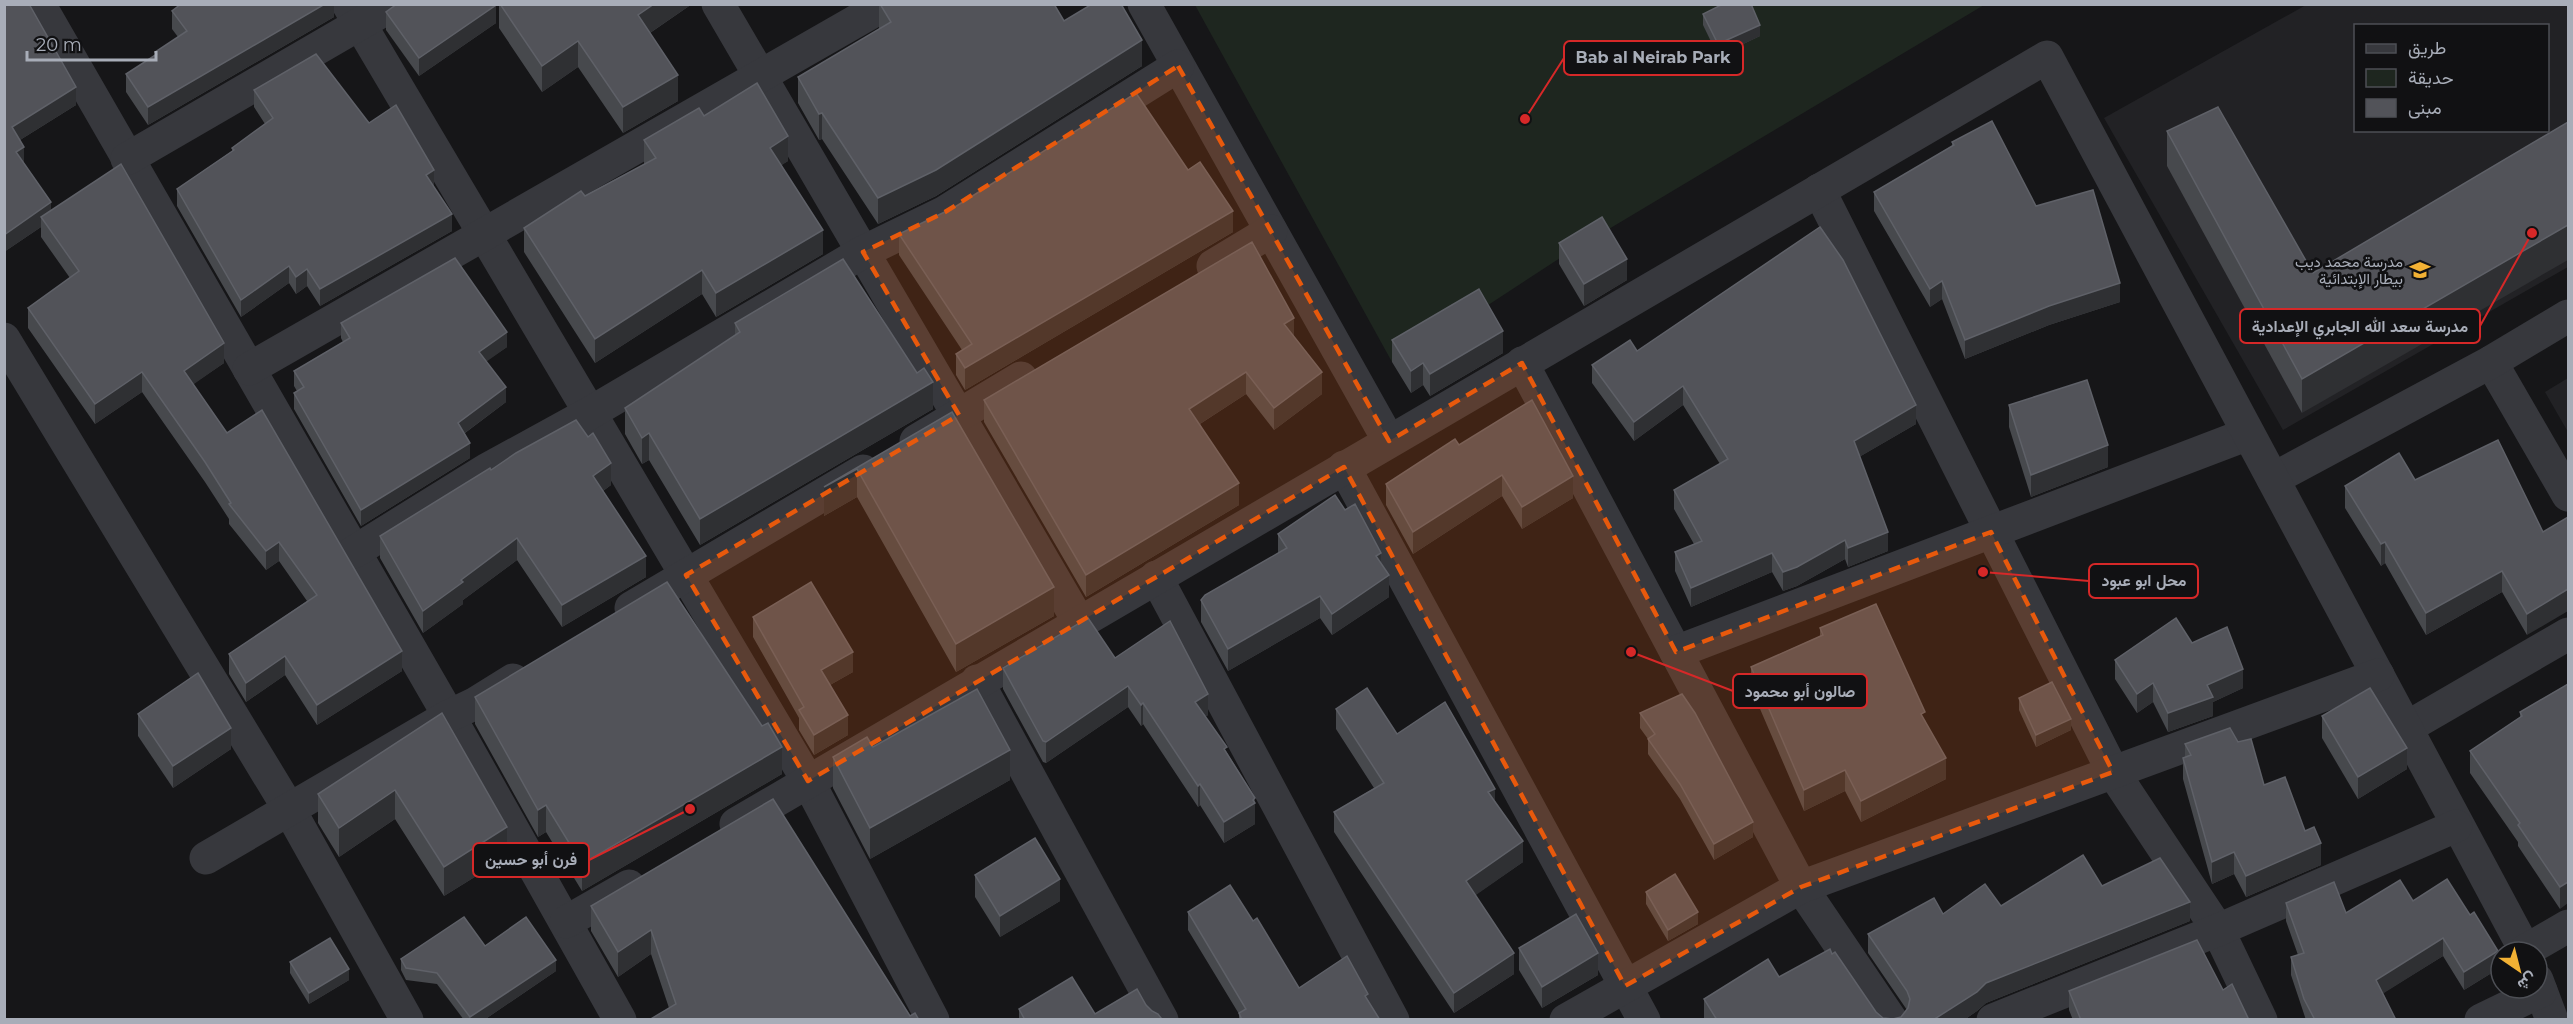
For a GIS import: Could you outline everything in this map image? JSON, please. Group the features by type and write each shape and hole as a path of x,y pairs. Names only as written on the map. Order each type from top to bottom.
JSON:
{"street":[{"path":"39,4 449,716 620,1020"},
{"path":"127,159 354,14 394,4"},
{"path":"718,4 1079,622"},
{"path":"249,369 886,4"},
{"path":"1144,4 1389,441"},
{"path":"354,14 808,781 933,1020"},
{"path":"711,838 2046,57 2519,940"},
{"path":"354,552 486,470 591,413 863,252 945,212 1178,66"},
{"path":"1819,190 2113,772 2218,930 2261,1020"},
{"path":"1190,279 1271,231"},
{"path":"2273,479 2491,362 2568,316"},
{"path":"4,339 289,809 407,1020"},
{"path":"606,623 1049,362"},
{"path":"2491,362 2568,495"},
{"path":"1522,363 1801,886 1891,1020"},
{"path":"1676,652 2248,434"},
{"path":"1344,467 1644,1020"},
{"path":"1156,577 1393,1020"},
{"path":"2406,728 2568,634"},
{"path":"206,858 449,716 476,703 536,665"},
{"path":"1566,1020 1801,886 2378,675"},
{"path":"977,681 1161,1020"},
{"path":"1993,1020 2218,930 2456,826"},
{"path":"566,922 659,868"},
{"path":"2544,940 2568,926"},
{"path":"2481,1020 2535,1000"}],"highlighted area":[{"path":"1178,66 1389,441 1522,363 1676,652 1991,532 2113,772 1801,887 1625,986 1344,467 808,781 686,575 959,415 863,252 945,212"}],"shaded area":[{"path":"2306,5 2568,5 2568,267 2283,430 2104,118"},
{"path":"2568,378 2568,432 2545,392"}],"green space":[{"path":"1195,5 1984,5 1557,260 1479,311 1392,362"}],"building":[{"path":"4,4 29,4 76,87 12,127 24,147 16,152 51,202 4,235"},
{"path":"181,4 325,4 148,107 126,74 187,31 172,11"},
{"path":"397,4 496,5 419,58 386,12"},
{"path":"500,4 654,4 638,15 678,75 623,107 578,41 542,66"},
{"path":"880,4 1054,4 1064,21 1092,4 1121,4 1142,40 936,170 878,198 822,113 819,114 798,77 891,22"},
{"path":"1723,4 1751,4 1760,25 1718,44 1703,14"},
{"path":"316,54 369,123 396,105 434,170 426,175 452,214 320,289 307,269 296,277 289,266 241,300 177,189 234,150 232,148 273,118 254,90"},
{"path":"757,83 788,136 770,148 823,230 716,293 702,270 595,339 524,228 581,191 585,196 656,158 644,140 699,108 704,116"},
{"path":"1136,93 1188,170 1200,162 1233,211 965,368 956,354 972,344 899,234 955,207"},
{"path":"2218,107 2313,273 2568,122 2568,225 2302,379 2167,131"},
{"path":"1992,121 2036,206 2093,190 2120,283 2049,306 1965,340 1942,281 1930,289 1874,192 1954,145 1952,142"},
{"path":"121,164 224,343 184,371 227,433 262,410 402,651 317,705 285,656 246,683 229,654 317,595 279,542 266,551 229,504 231,503 205,462 142,372 95,404 28,308 79,271 41,217"},
{"path":"1602,217 1627,259 1584,284 1559,243"},
{"path":"1820,227 1843,260 1916,405 1854,441 1888,532 1848,548 1845,540 1797,567 1783,572 1772,553 1691,588 1675,552 1702,541 1674,490 1728,459 1683,386 1634,422 1592,365 1630,340 1637,351"},
{"path":"1252,242 1294,318 1284,324 1322,372 1274,408 1246,372 1189,409 1239,483 1086,575 984,400"},
{"path":"455,258 507,332 479,352 506,387 458,423 470,443 361,510 294,393 304,387 294,371 350,338 341,323"},
{"path":"843,259 917,373 924,368 933,382 700,519 649,433 642,438 625,408 740,332 735,323"},
{"path":"1479,289 1503,331 1430,374 1423,363 1411,371 1392,340"},
{"path":"2087,380 2108,445 2031,475 2009,405"},
{"path":"1532,400 1573,476 1522,507 1502,475 1413,532 1386,484 1455,439 1459,445"},
{"path":"952,412 1054,587 956,644 857,469 824,487"},
{"path":"576,420 588,437 593,433 611,463 593,476 646,556 562,605 517,538 423,611 380,536 490,468 491,470 516,453"},
{"path":"2498,440 2543,532 2568,517 2568,589 2527,614 2502,571 2426,613 2385,542 2381,544 2345,486 2399,453 2415,480"},
{"path":"1335,495 1345,510 1355,504 1381,553 1376,556 1389,575 1332,614 1320,596 1228,649 1201,600 1205,595 1287,548 1278,534"},
{"path":"667,582 762,726 768,723 782,747 582,864 546,805 538,810 475,697"},
{"path":"811,582 853,652 821,670 848,715 814,735 799,710 804,707 753,617"},
{"path":"1876,604 1925,712 1921,714 1946,758 1861,801 1845,770 1804,790 1751,667 1823,635 1820,628"},
{"path":"1088,618 1115,658 1170,621 1208,694 1195,702 1227,747 1224,749 1255,798 1253,800 1255,803 1224,822 1143,703 1141,705 1128,686 1046,742 1043,741 1003,668"},
{"path":"2176,618 2192,643 2227,627 2243,669 2207,685 2213,697 2168,713 2153,683 2137,694 2115,660"},
{"path":"198,673 231,728 173,766 138,714"},
{"path":"2052,682 2071,719 2036,735 2019,698"},
{"path":"2568,684 2568,882 2560,887 2518,825 2520,823 2470,751 2522,716 2520,712"},
{"path":"1367,688 1397,734 1445,702 1495,789 1488,792 1523,841 1466,881 1514,953 1454,993 1334,812 1384,783 1336,709"},
{"path":"2370,688 2407,748 2358,777 2322,716"},
{"path":"977,689 1010,750 870,828 833,757 867,737 873,747"},
{"path":"1682,694 1695,713 1753,822 1714,844 1680,784 1648,739 1655,734 1640,713"},
{"path":"442,713 507,827 444,867 395,790 339,828 318,794"},
{"path":"2230,728 2238,742 2251,739 2264,785 2285,777 2305,831 2314,827 2321,843 2246,876 2234,852 2212,862 2183,758 2191,755 2185,744"},
{"path":"773,799 910,1016 915,1013 919,1020 649,1020 676,1004 651,930 618,952 591,906"},
{"path":"1035,838 1060,879 1000,916 975,875"},
{"path":"2083,855 2102,886 2160,858 2190,902 1986,983 1977,992 1933,1020 1717,1020 1704,999 1768,959 1779,977 1830,949 1832,954 1835,952 1876,1012 1883,1018 1901,1017 1908,1008 1910,999 1907,991 1868,934 1934,898 1943,914 1985,884 2001,906"},
{"path":"1675,874 1698,912 1668,930 1646,892"},
{"path":"2447,879 2470,915 2474,912 2491,940 2489,940 2489,957 2464,972 2443,938 2376,980 2396,1020 2315,1020 2304,999 2291,957 2304,953 2286,903 2334,882 2346,913 2400,880 2413,901"},
{"path":"1230,885 1253,921 1257,918 1299,988 1347,956 1368,994 1365,996 1380,1020 1242,1020 1239,1013 1246,1009 1188,912"},
{"path":"1576,914 1598,953 1542,987 1519,948"},
{"path":"464,917 485,946 526,917 556,960 470,1017 437,973 406,968 401,959"},
{"path":"330,938 349,969 309,993 290,962"},
{"path":"2197,940 2223,990 2232,984 2249,1020 2081,1020 2069,991"},
{"path":"1072,977 1095,1014 1137,989 1146,1005 1161,1018 1159,1020 1025,1020 1019,1009"}],"place":[{"name":"Bab al Neirab Park","path":"1525,119"},
{"name":"مدرسة سعد الله الجابري الإعدادية","path":"2532,233"},
{"name":"مدرسة محمد ديب بيطار الإبتدائية","path":"2420,270"},
{"name":"محل ابو عبود","path":"1983,572"},
{"name":"صالون أبو محمود","path":"1631,652"},
{"name":"فرن أبو حسين","path":"690,809"}]}
